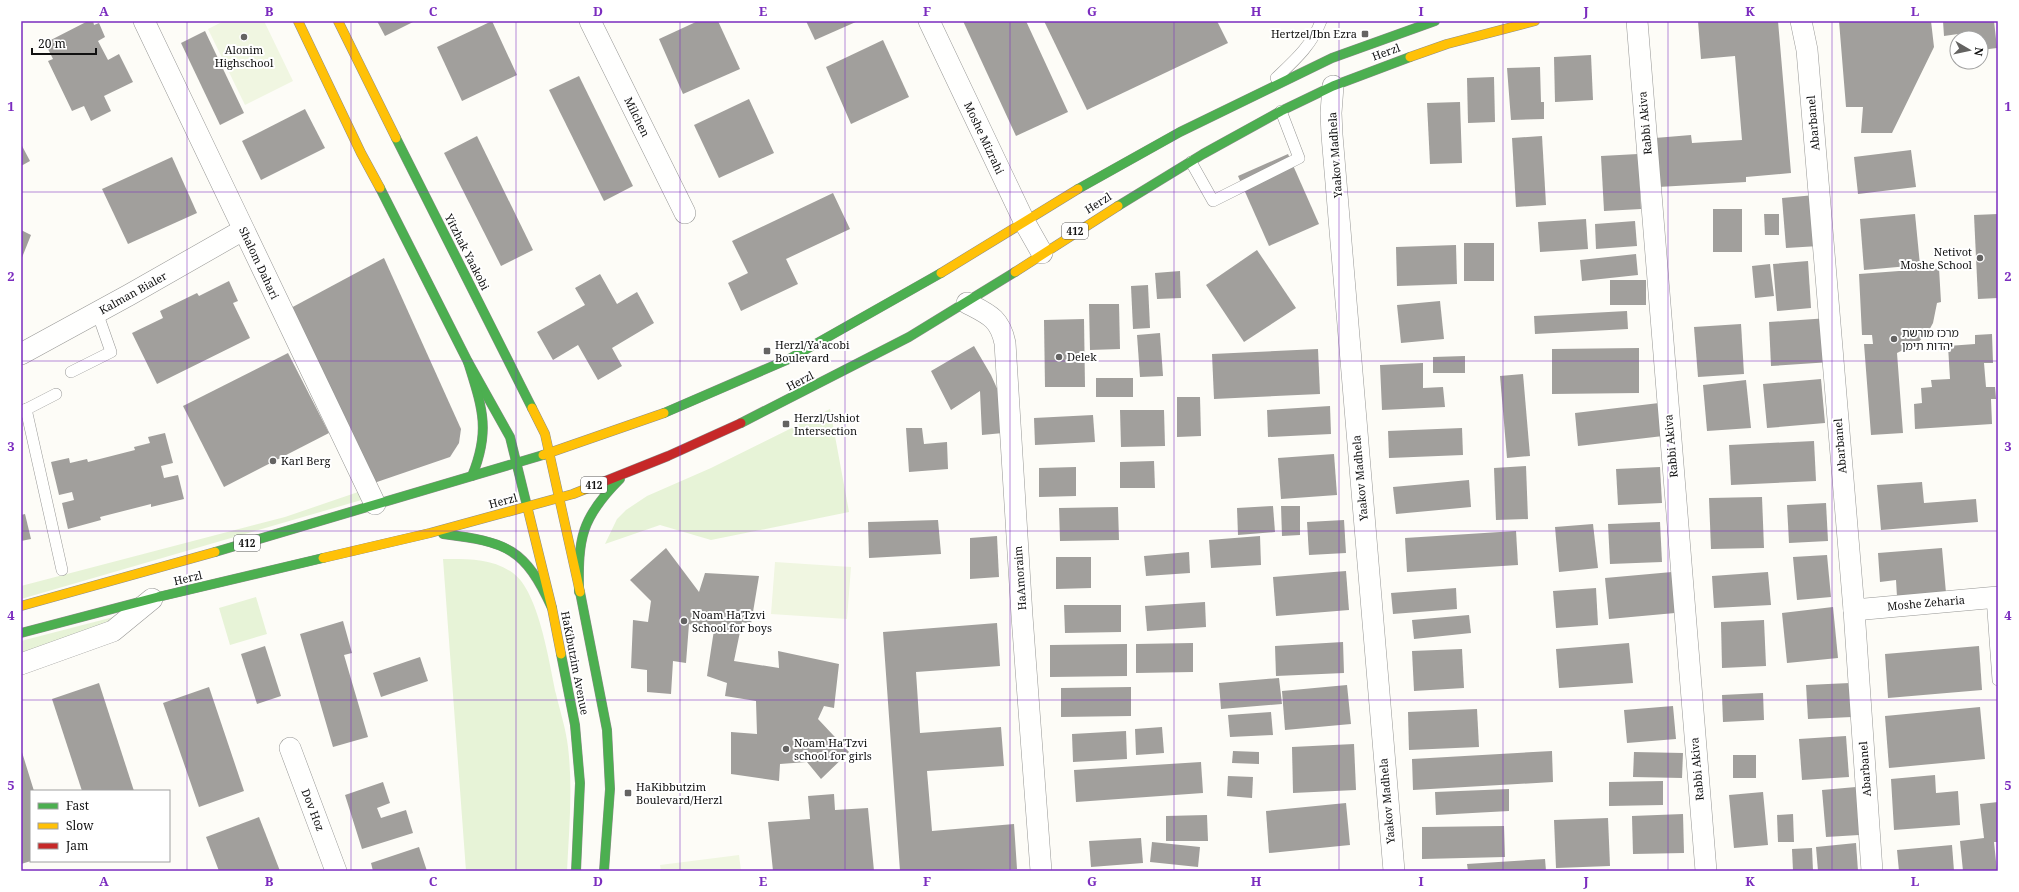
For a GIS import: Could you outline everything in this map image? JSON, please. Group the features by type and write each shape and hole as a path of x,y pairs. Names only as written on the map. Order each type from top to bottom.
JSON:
{"main road":[{"path":"298,21 362,153 405,235 468,362 510,436 518,463"},
{"name":"Yitzhak Yaakobi","path":"338,21 545,434 560,498"},
{"name":"Herzl","path":"21,606 196,558 518,463 686,406 790,359 905,295 1025,223 1053,203 1108,171 1261,92 1332,58 1435,21"},
{"name":"Herzl","path":"21,633 152,599 430,533 560,498 628,472 703,441 781,404 909,337 967,303 1042,253 1190,162 1281,111 1333,86 1447,44 1535,21"},
{"path":"468,362 480,400 485,434 480,460 472,476"},
{"name":"HaKibutzim Avenue","path":"518,463 527,507 552,608 567,683 579,760 580,811 576,871"},
{"path":"579,592 579,547 585,524 592,509 602,496 628,472"},
{"name":"HaKibutzim Avenue","path":"560,498 602,695 609,759 609,813 604,871"},
{"path":"430,533 480,538 510,548 527,561 534,571 552,608"}],"street":[{"name":"Shalom Dahari","path":"144,21 375,504"},
{"name":"Moshe Mizrahi","path":"929,21 1025,223 1042,253"},
{"path":"1438,21 1447,44"},
{"name":"Rabbi Akiva","path":"1637,21 1706,871"},
{"name":"Abarbanel","path":"1801,21 1807,50 1854,610 1872,871"},
{"name":"Milchen","path":"596,23 684,213"},
{"name":"Yaakov Madhela","path":"1333,86 1331,113 1332,135 1394,871"},
{"name":"Kalman Bialer","path":"21,354 243,230"},
{"name":"HaAmoraim","path":"967,303 996,320 1002,330 1005,343 1041,871"},
{"name":"Moshe Zeharia","path":"1854,610 1995,597"},
{"path":"21,664 113,631 152,599"},
{"name":"Dov Hoz","path":"290,748 336,871"}],"lane":[{"path":"1261,92 1309,46 1321,21"},
{"path":"1190,162 1212,201 1299,158 1281,111"},
{"path":"70,372 111,352 97,312"},
{"path":"56,394 23,410 62,570"},
{"path":"1995,597 1998,680"}],"green space":[{"path":"224,21 264,21 293,81 245,105 208,29"},
{"path":"830,409 849,512 711,540 660,525 605,544 617,519 626,510 647,496 711,468"},
{"path":"361,491 365,499 21,599 21,586 285,517"},
{"path":"443,559 479,560 497,564 513,573 522,582 530,595 542,629 568,747 570,825 567,871 466,871"},
{"path":"775,562 851,567 847,619 771,614"},
{"path":"256,597 267,634 230,645 219,608"},
{"path":"129,613 21,661 21,641"},
{"path":"739,855 741,871 661,871 660,865"}],"building":[{"path":"88,21 93,21 94,25 99,23 105,37 98,41 108,60 119,54 133,82 104,96 111,111 91,121 84,106 72,111 48,61 53,59 45,43"},
{"path":"377,21 415,21 385,36"},
{"path":"492,21 517,75 462,101 437,47"},
{"path":"698,21 718,21 740,69 683,94 659,39"},
{"path":"806,21 858,21 815,40"},
{"path":"963,21 1026,21 1068,112 1016,136"},
{"path":"1044,21 1217,21 1228,43 1087,110"},
{"path":"1698,21 1778,21 1791,173 1746,177 1746,182 1658,187 1655,138 1691,135 1692,143 1742,140 1735,56 1701,59"},
{"path":"1839,21 1931,21 1934,47 1892,133 1861,133 1863,107 1846,107"},
{"path":"1943,21 1994,21 1997,48 1989,49 1989,30 1949,30 1949,35 1944,36"},
{"path":"205,31 244,113 220,125 181,43"},
{"path":"883,40 909,97 851,124 826,67"},
{"path":"1591,55 1593,100 1555,102 1554,57"},
{"path":"1540,67 1541,102 1544,102 1544,119 1511,120 1507,68"},
{"path":"579,76 633,186 604,201 549,90"},
{"path":"1494,77 1495,122 1468,123 1467,78"},
{"path":"749,99 774,153 719,178 694,125"},
{"path":"1460,102 1462,163 1430,164 1427,103"},
{"path":"305,109 325,148 261,180 242,141"},
{"path":"477,136 533,250 501,266 444,153"},
{"path":"1542,136 1546,205 1516,207 1512,138"},
{"path":"21,144 30,161 21,166"},
{"path":"1911,150 1916,187 1858,194 1854,157"},
{"path":"1288,154 1319,224 1269,246 1238,176"},
{"path":"1638,154 1641,209 1604,211 1601,156"},
{"path":"172,157 197,213 128,244 102,189"},
{"path":"833,193 850,229 786,259 798,284 741,311 728,283 748,273 732,241"},
{"path":"1815,195 1819,246 1786,248 1782,198"},
{"path":"1713,209 1742,209 1742,252 1713,252"},
{"path":"1764,214 1779,214 1779,235 1765,235"},
{"path":"1915,214 1920,265 1864,270 1860,219"},
{"path":"1998,214 1998,298 1978,299 1974,215"},
{"path":"1586,219 1588,249 1540,252 1538,222"},
{"path":"1635,221 1637,246 1596,249 1595,224"},
{"path":"21,230 31,235 21,260"},
{"path":"1464,243 1494,243 1494,281 1464,281"},
{"path":"1456,245 1457,284 1397,286 1396,247"},
{"path":"1257,250 1296,308 1244,342 1206,285"},
{"path":"1636,254 1638,275 1582,281 1580,260"},
{"path":"384,258 461,429 459,443 450,457 374,483 289,309"},
{"path":"1808,261 1811,308 1777,311 1773,264"},
{"path":"1770,264 1774,296 1755,298 1752,266"},
{"path":"1939,268 1941,302 1937,303 1933,323 1927,334 1917,343 1897,353 1903,433 1871,435 1864,344 1873,344 1872,335 1862,335 1859,274"},
{"path":"1180,271 1181,298 1157,299 1155,273"},
{"path":"600,274 617,304 637,292 654,323 612,348 622,366 598,380 578,345 553,360 537,332 585,305 575,288"},
{"path":"1610,280 1646,280 1646,305 1610,305"},
{"path":"229,281 238,301 233,303 250,338 157,384 132,333 163,318 160,311 197,293 199,296"},
{"path":"1148,285 1150,328 1133,329 1131,286"},
{"path":"1440,301 1444,339 1401,343 1397,305"},
{"path":"1089,304 1119,304 1120,349 1090,350"},
{"path":"1627,311 1628,329 1535,334 1534,316"},
{"path":"1829,318 1831,362 1771,366 1769,322"},
{"path":"1084,319 1085,387 1045,387 1044,320"},
{"path":"1741,324 1744,374 1698,377 1694,327"},
{"path":"1160,333 1163,376 1140,377 1137,335"},
{"path":"1992,334 1993,363 1984,363 1986,387 1995,387 1996,399 1991,399 1992,424 1915,429 1914,404 1922,403 1921,388 1932,387 1931,380 1950,379 1948,346 1975,344 1975,335"},
{"path":"974,346 991,375 1000,395 1003,433 982,435 980,391 951,410 931,371"},
{"path":"1639,348 1639,393 1552,394 1552,349"},
{"path":"1318,349 1320,394 1214,399 1212,354"},
{"path":"288,353 329,433 224,487 183,406"},
{"path":"1465,356 1465,373 1433,373 1433,357"},
{"path":"1423,363 1423,388 1443,387 1445,407 1382,410 1380,365"},
{"path":"1523,374 1530,456 1507,458 1500,376"},
{"path":"1096,378 1133,378 1133,397 1096,397"},
{"path":"1821,379 1825,423 1767,428 1763,384"},
{"path":"1746,380 1751,428 1707,431 1703,385"},
{"path":"1177,397 1200,397 1201,436 1177,437"},
{"path":"1659,403 1663,436 1578,446 1575,413"},
{"path":"1330,406 1331,434 1268,437 1267,410"},
{"path":"1120,410 1164,410 1165,446 1121,447"},
{"path":"1093,415 1095,442 1035,445 1034,418"},
{"path":"906,428 922,428 924,444 947,442 948,469 909,472"},
{"path":"1462,428 1463,455 1389,458 1388,431"},
{"path":"165,433 173,463 161,466 164,478 178,475 184,499 151,507 151,504 100,517 101,520 68,529 62,503 74,500 72,492 59,495 51,462 69,458 70,463 87,459 88,462 135,450 134,447 150,443 148,437"},
{"path":"1814,441 1816,481 1731,485 1729,445"},
{"path":"1334,454 1337,495 1281,499 1278,458"},
{"path":"1154,461 1155,488 1120,488 1120,462"},
{"path":"1526,466 1528,519 1496,520 1494,468"},
{"path":"1076,467 1076,496 1039,497 1039,468"},
{"path":"1660,467 1662,503 1618,505 1616,469"},
{"path":"1469,480 1471,507 1396,514 1393,487"},
{"path":"1922,482 1924,503 1976,499 1978,522 1881,530 1877,485"},
{"path":"1762,497 1764,548 1711,549 1709,498"},
{"path":"1826,503 1828,541 1789,543 1787,505"},
{"path":"1273,506 1275,532 1238,535 1237,508"},
{"path":"1281,506 1300,506 1300,535 1282,536"},
{"path":"1118,507 1119,540 1060,541 1059,508"},
{"path":"25,514 31,539 21,541 21,515"},
{"path":"938,520 941,554 869,558 868,522"},
{"path":"1344,520 1346,553 1309,555 1307,522"},
{"path":"1660,522 1662,562 1610,564 1608,524"},
{"path":"1593,524 1598,568 1559,572 1555,527"},
{"path":"1516,531 1518,565 1407,572 1405,538"},
{"path":"997,536 999,577 970,579 970,538"},
{"path":"1260,536 1261,565 1211,568 1209,540"},
{"path":"666,548 699,592 705,573 759,576 751,624 742,622 734,661 779,668 778,651 839,664 834,708 824,706 818,719 849,752 821,779 807,762 780,764 779,781 731,774 731,732 757,734 756,701 725,696 727,683 707,676 714,630 689,624 686,663 673,661 671,694 647,692 647,670 631,668 633,620 648,622 651,601 630,580"},
{"path":"1942,548 1946,593 1897,597 1896,580 1880,582 1878,553"},
{"path":"1189,552 1190,573 1146,576 1144,556"},
{"path":"1827,555 1831,597 1797,600 1793,557"},
{"path":"1056,557 1091,557 1091,588 1056,589"},
{"path":"1346,571 1349,610 1276,616 1273,577"},
{"path":"1672,572 1675,613 1609,619 1605,578"},
{"path":"1768,572 1771,605 1714,608 1712,576"},
{"path":"1456,588 1457,609 1393,614 1391,593"},
{"path":"1596,588 1598,625 1556,628 1553,591"},
{"path":"1205,602 1206,627 1147,631 1145,606"},
{"path":"1064,605 1121,605 1121,632 1065,633"},
{"path":"1833,607 1838,658 1787,663 1782,613"},
{"path":"1469,615 1471,633 1414,639 1412,620"},
{"path":"1764,620 1766,666 1722,668 1721,622"},
{"path":"343,621 352,653 344,655 368,737 333,747 300,634"},
{"path":"997,623 1000,666 916,672 920,733 1001,727 1004,766 927,771 932,831 1014,824 1017,869 900,871 883,632"},
{"path":"1343,642 1344,673 1276,676 1275,646"},
{"path":"1193,643 1193,672 1136,673 1136,644"},
{"path":"1629,643 1633,683 1559,688 1556,649"},
{"path":"1127,644 1127,676 1050,677 1050,645"},
{"path":"265,646 281,696 257,704 241,654"},
{"path":"1979,646 1982,690 1888,698 1885,654"},
{"path":"1462,649 1464,688 1414,691 1412,651"},
{"path":"420,657 428,681 381,697 373,673"},
{"path":"1279,678 1282,704 1221,709 1219,683"},
{"path":"99,683 134,790 82,790 52,699"},
{"path":"1850,683 1852,717 1808,719 1806,685"},
{"path":"1347,685 1351,724 1285,730 1282,691"},
{"path":"209,687 244,791 199,807 163,703"},
{"path":"1131,687 1131,716 1061,717 1061,688"},
{"path":"1763,693 1764,720 1723,722 1722,695"},
{"path":"1673,706 1676,739 1627,743 1624,710"},
{"path":"1980,707 1985,759 1889,768 1885,716"},
{"path":"1477,709 1479,747 1409,750 1408,712"},
{"path":"1271,712 1273,735 1230,737 1228,715"},
{"path":"1162,727 1164,753 1136,755 1135,729"},
{"path":"1126,731 1127,759 1073,762 1072,734"},
{"path":"1846,736 1849,777 1802,780 1799,739"},
{"path":"1354,744 1356,790 1293,793 1292,747"},
{"path":"21,749 34,790 30,790 30,861 21,864"},
{"path":"1233,751 1259,752 1259,764 1232,763"},
{"path":"1552,751 1553,782 1413,790 1412,759"},
{"path":"1634,752 1683,753 1682,778 1633,777"},
{"path":"1733,755 1756,755 1756,778 1733,778"},
{"path":"1201,762 1203,793 1076,802 1074,770"},
{"path":"1935,775 1936,793 1958,791 1960,825 1894,830 1891,779"},
{"path":"1228,776 1253,777 1252,798 1227,796"},
{"path":"1663,781 1663,805 1609,806 1609,782"},
{"path":"383,782 390,803 377,808 381,818 406,810 413,833 362,849 345,795"},
{"path":"1856,787 1859,835 1826,837 1822,790"},
{"path":"1509,789 1509,811 1436,815 1435,792"},
{"path":"1763,792 1768,845 1734,848 1729,795"},
{"path":"834,794 835,810 868,808 874,871 773,871 768,822 810,819 808,796"},
{"path":"1998,802 1998,842 1994,842 1997,871 1963,871 1960,841 1984,838 1980,804"},
{"path":"1346,803 1350,845 1269,853 1266,811"},
{"path":"1683,814 1684,853 1633,854 1632,816"},
{"path":"1793,814 1794,842 1778,842 1777,815"},
{"path":"1207,815 1208,841 1166,841 1166,816"},
{"path":"259,817 280,871 219,871 206,837"},
{"path":"1608,818 1610,866 1556,868 1554,820"},
{"path":"1504,826 1505,857 1422,859 1422,827"},
{"path":"1141,838 1143,863 1091,867 1089,841"},
{"path":"1152,842 1200,847 1198,867 1150,862"},
{"path":"1856,843 1858,871 1818,871 1816,847"},
{"path":"1952,845 1954,871 1899,871 1897,850"},
{"path":"419,847 427,871 373,871 371,863"},
{"path":"1812,848 1813,871 1793,871 1792,849"},
{"path":"1545,859 1546,871 1468,871 1467,864"}],"traffic: fast":[{"path":"1078,189 1180,132 1332,58 1435,21"},
{"path":"1118,206 1203,154 1281,111 1333,86 1410,57"},
{"path":"396,138 532,408"},
{"path":"380,188 468,362 510,437 528,510"},
{"path":"741,423 909,337 1015,272"},
{"path":"664,413 789,359 941,273"},
{"path":"468,362 477,392 483,432 478,460 472,476"},
{"path":"215,552 543,455"},
{"path":"579,592 581,543 584,530 597,506 620,479"},
{"path":"443,534 483,540 498,545 523,560 533,572 552,608"},
{"path":"21,633 158,597 323,558"},
{"path":"580,592 607,730 610,789 604,871"},
{"path":"561,654 575,725 580,783 576,871"}],"traffic: slow":[{"path":"298,21 361,153 380,188"},
{"path":"338,21 396,138"},
{"path":"1410,57 1447,44 1535,21"},
{"path":"941,273 1078,189"},
{"path":"1015,272 1118,206"},
{"path":"532,408 545,434 580,592"},
{"path":"543,455 664,413"},
{"path":"323,558 430,533 573,494 588,488"},
{"path":"528,510 552,608 561,654"},
{"path":"21,606 215,552"}],"traffic: jam":[{"path":"588,488 668,456 741,423"}],"place":[{"name":"Hertzel/Ibn Ezra","path":"1365,34"},
{"name":"Alonim Highschool","path":"244,37"},
{"name":"Netivot Moshe School","path":"1980,258"},
{"name":"מרכז מורשת יהדות תימן","path":"1894,339"},
{"name":"Herzl/Ya'acobi Boulevard","path":"767,351"},
{"name":"Delek","path":"1059,357"},
{"name":"Herzl/Ushiot Intersection","path":"786,424"},
{"name":"Karl Berg","path":"273,461"},
{"name":"Noam Ha'Tzvi School for boys","path":"684,621"},
{"name":"Noam Ha'Tzvi school for girls","path":"786,749"},
{"name":"HaKibbutzim Boulevard/Herzl","path":"628,793"}]}
